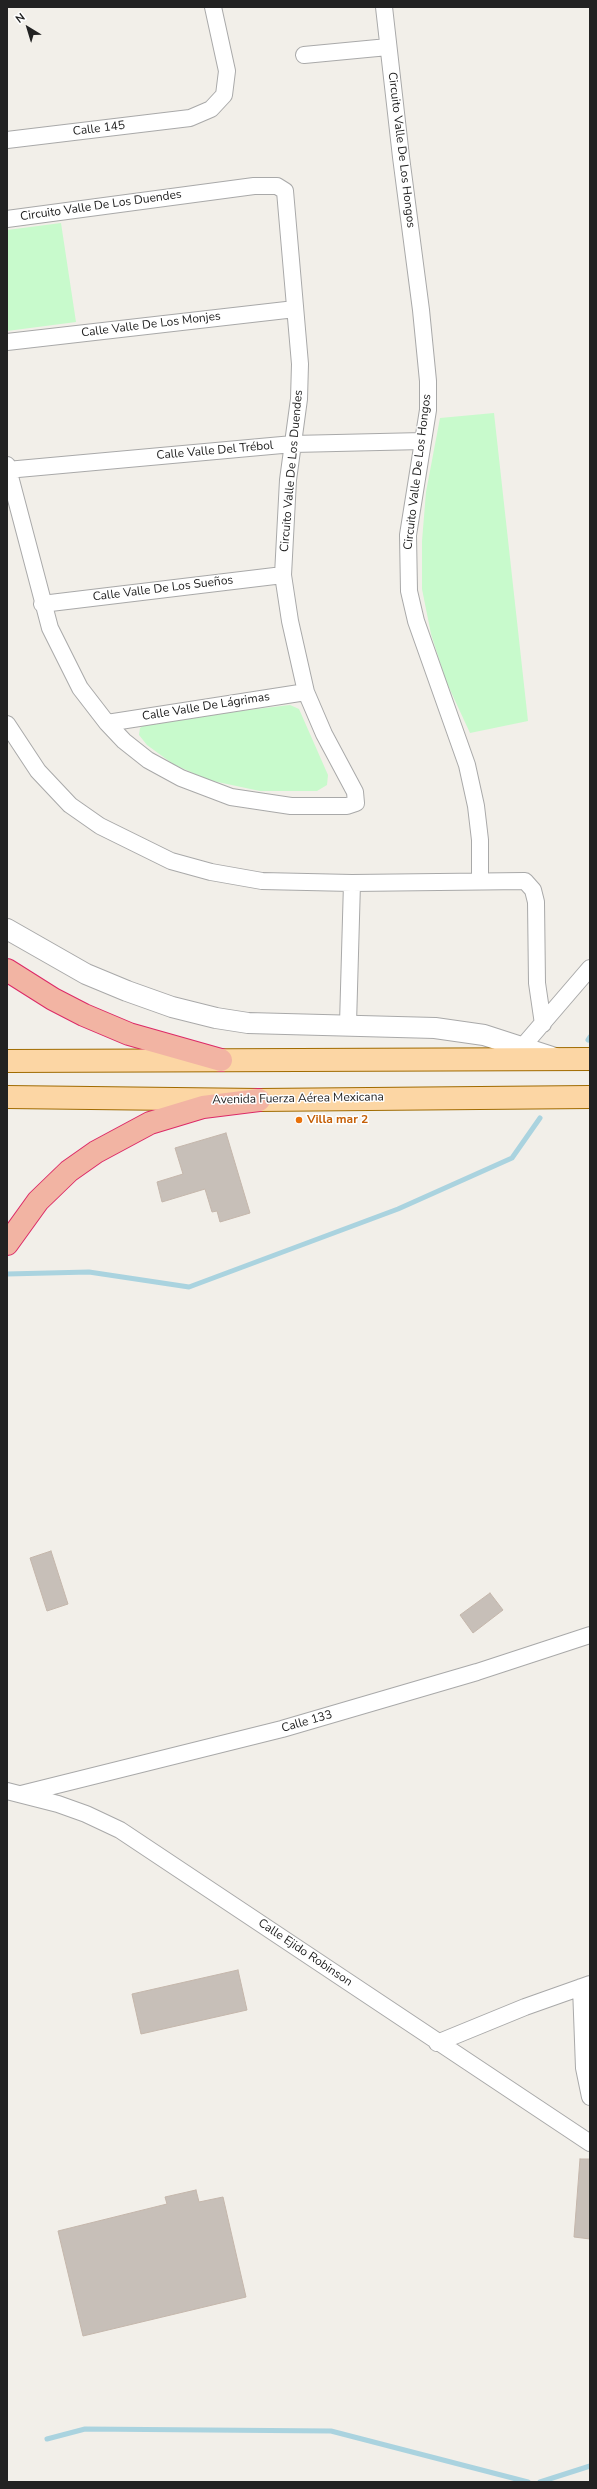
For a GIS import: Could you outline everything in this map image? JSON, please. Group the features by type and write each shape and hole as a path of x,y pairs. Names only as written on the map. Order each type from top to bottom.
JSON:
{"highway":[{"path":"7,970 53,999 84,1015 129,1034 222,1060"},
{"path":"7,1244 38,1201 69,1171 96,1152 150,1123 203,1107 259,1100"}],"main road":[{"path":"7,1061 590,1059"},
{"name":"Avenida Fuerza Aérea Mexicana","path":"7,1097 259,1100 590,1097"}],"street":[{"name":"Calle 145","path":"7,140 190,118 202,115 218,103 224,95 226,85 227,71 213,7"},
{"name":"Circuito Valle De Los Hongos","path":"384,7 425,342 428,410 408,535 409,591 418,627 467,765 476,806 480,840 480,881"},
{"path":"304,55 388,47"},
{"name":"Circuito Valle De Los Duendes","path":"7,219 254,186 283,188 286,195 299,342 299,399 288,480 283,575 290,621 306,692 324,734 355,792 356,803 291,806 262,803 217,793 181,778 148,760 107,723 80,688 50,628 42,604 7,468"},
{"name":"Calle Valle De Los Monjes","path":"7,342 295,309"},
{"name":"Calle Valle Del Trébol","path":"7,468 293,444 423,441"},
{"name":"Calle Valle De Los Sueños","path":"42,604 283,575"},
{"name":"Calle Valle De Lágrimas","path":"107,723 306,692"},
{"path":"7,724 38,771 70,805 100,826 135,845 171,861 211,872 262,881 352,883 519,879 530,885 535,896 537,983 543,1024"},
{"path":"348,1024 352,883"},
{"path":"7,929 86,974 172,1007 216,1018 248,1023 348,1024 435,1028 484,1035 523,1046 560,1060"},
{"path":"523,1046 590,968"},
{"name":"Calle 133","path":"13,1792 282,1729 477,1672 590,1635"},
{"name":"Calle Ejido Robinson","path":"13,1792 86,1814 120,1830 437,2044 590,2143"},
{"path":"437,2044 585,1986 584,2068 590,2097"}],"green space":[{"path":"61,223 76,322 7,331 7,230"},
{"path":"494,413 528,721 470,733 446,681 431,634 422,589 422,541 426,492 440,418"},
{"path":"290,705 299,709 328,775 327,785 317,791 260,791 208,780 173,764 147,745 139,735 140,728 147,722"}],"building":[{"path":"226,1133 250,1213 220,1222 217,1211 212,1212 205,1189 162,1202 157,1182 183,1174 175,1148"},
{"path":"51,1551 68,1604 47,1611 30,1558"},
{"path":"490,1593 503,1610 473,1633 460,1615"},
{"path":"238,1970 247,2010 141,2034 132,1994"},
{"path":"580,2159 590,2159 590,2239 574,2237"},
{"path":"196,2190 199,2202 223,2197 246,2297 83,2336 58,2231 167,2204 165,2197"}],"waterway":[{"path":"7,1274 89,1272 189,1287 398,1209 512,1158 540,1118"},
{"path":"47,2439 85,2429 331,2431 528,2482"},
{"path":"540,2482 590,2466"}],"place":[{"name":"Villa mar 2","path":"299,1120"}]}
